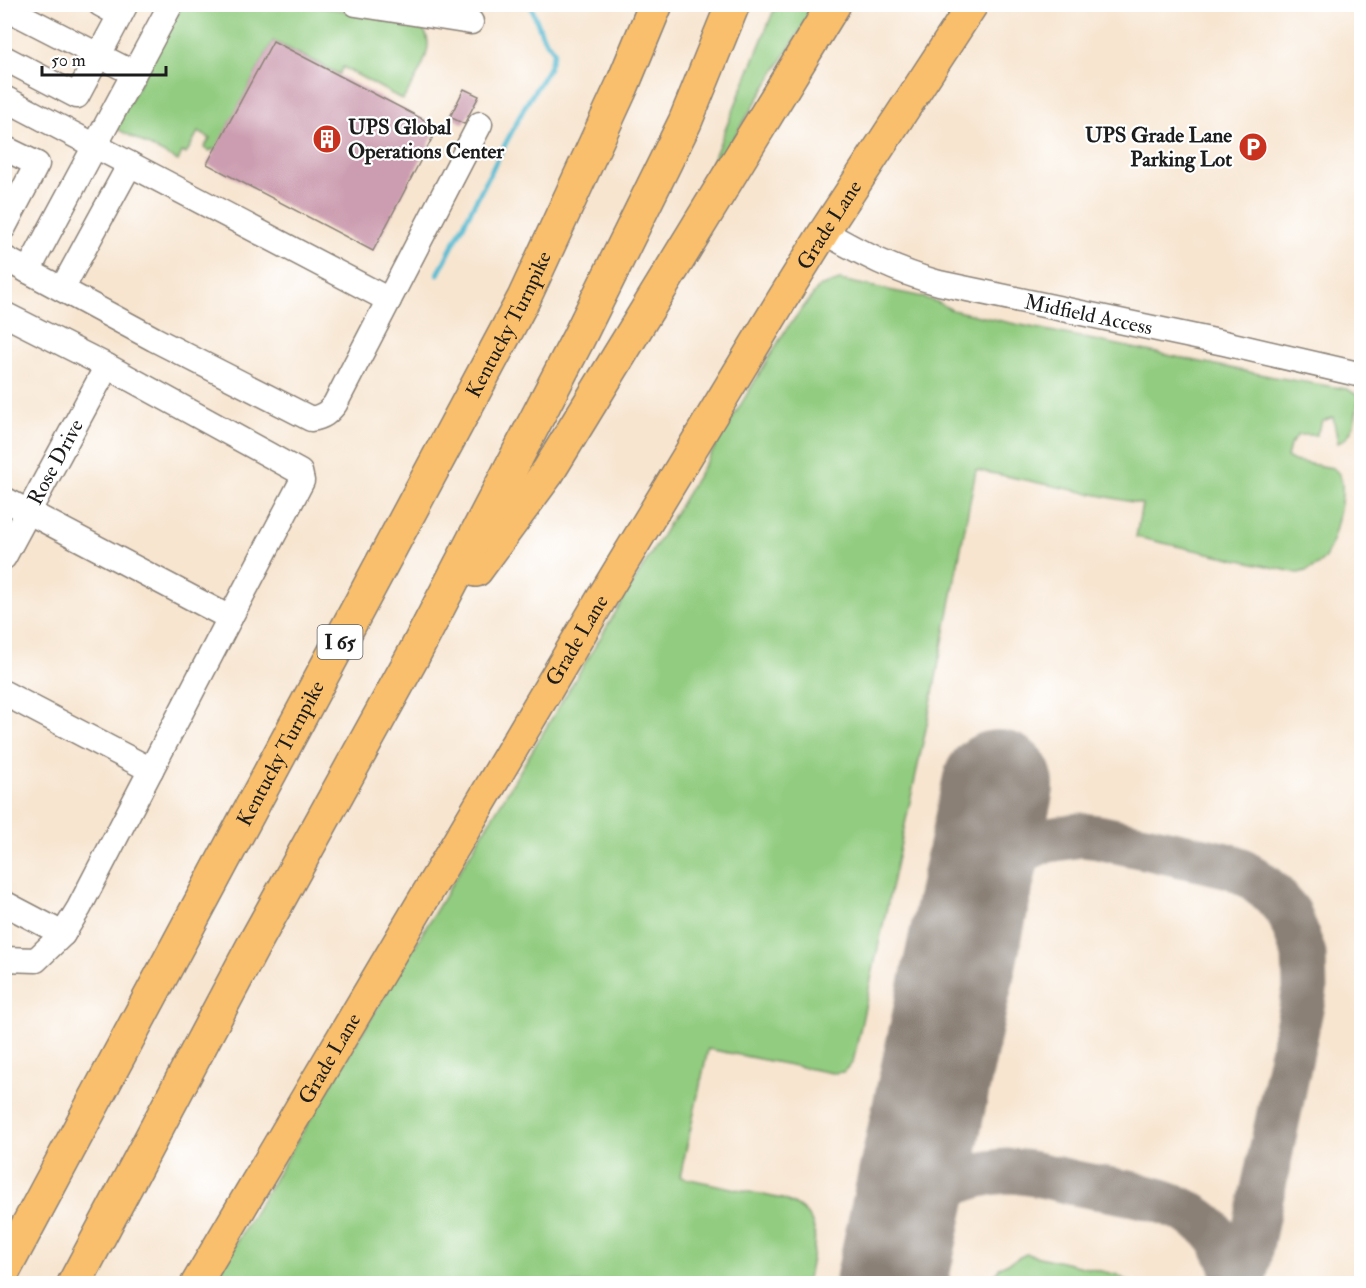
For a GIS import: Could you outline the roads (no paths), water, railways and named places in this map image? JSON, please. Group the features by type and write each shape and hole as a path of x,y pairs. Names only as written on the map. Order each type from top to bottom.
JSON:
{"highway":[{"name":"Kentucky Turnpike","path":"4,1270 524,298 622,86 656,4"},
{"path":"74,1284 252,948 413,656 578,339 685,122 733,4"},
{"path":"413,656 548,472 834,4"}],"main road":[{"name":"Grade Lane","path":"195,1284 597,607 824,232 973,4"}],"street":[{"path":"28,271 171,4"},
{"path":"356,4 471,22"},
{"path":"4,7 133,73"},
{"path":"4,58 77,96 99,56 115,8"},
{"path":"4,99 389,300"},
{"path":"4,258 311,419 320,418 335,404 480,124"},
{"path":"4,148 37,164 7,214"},
{"path":"62,289 130,164"},
{"name":"Midfield Access","path":"824,232 882,264 939,283 1224,343 1362,375"},
{"path":"4,314 107,366 300,472 302,482 79,908 63,934 36,960 4,959"},
{"name":"Rose Drive","path":"4,557 107,366"},
{"path":"4,499 230,618"},
{"path":"4,693 151,770"},
{"path":"4,903 63,934"}],"waterway":[{"path":"438,274 525,106 549,68 554,51 543,37 530,4"}],"place":[{"name":"UPS Global Operations Center","path":"327,139"},
{"name":"UPS Grade Lane Parking Lot","path":"1253,147"}]}
